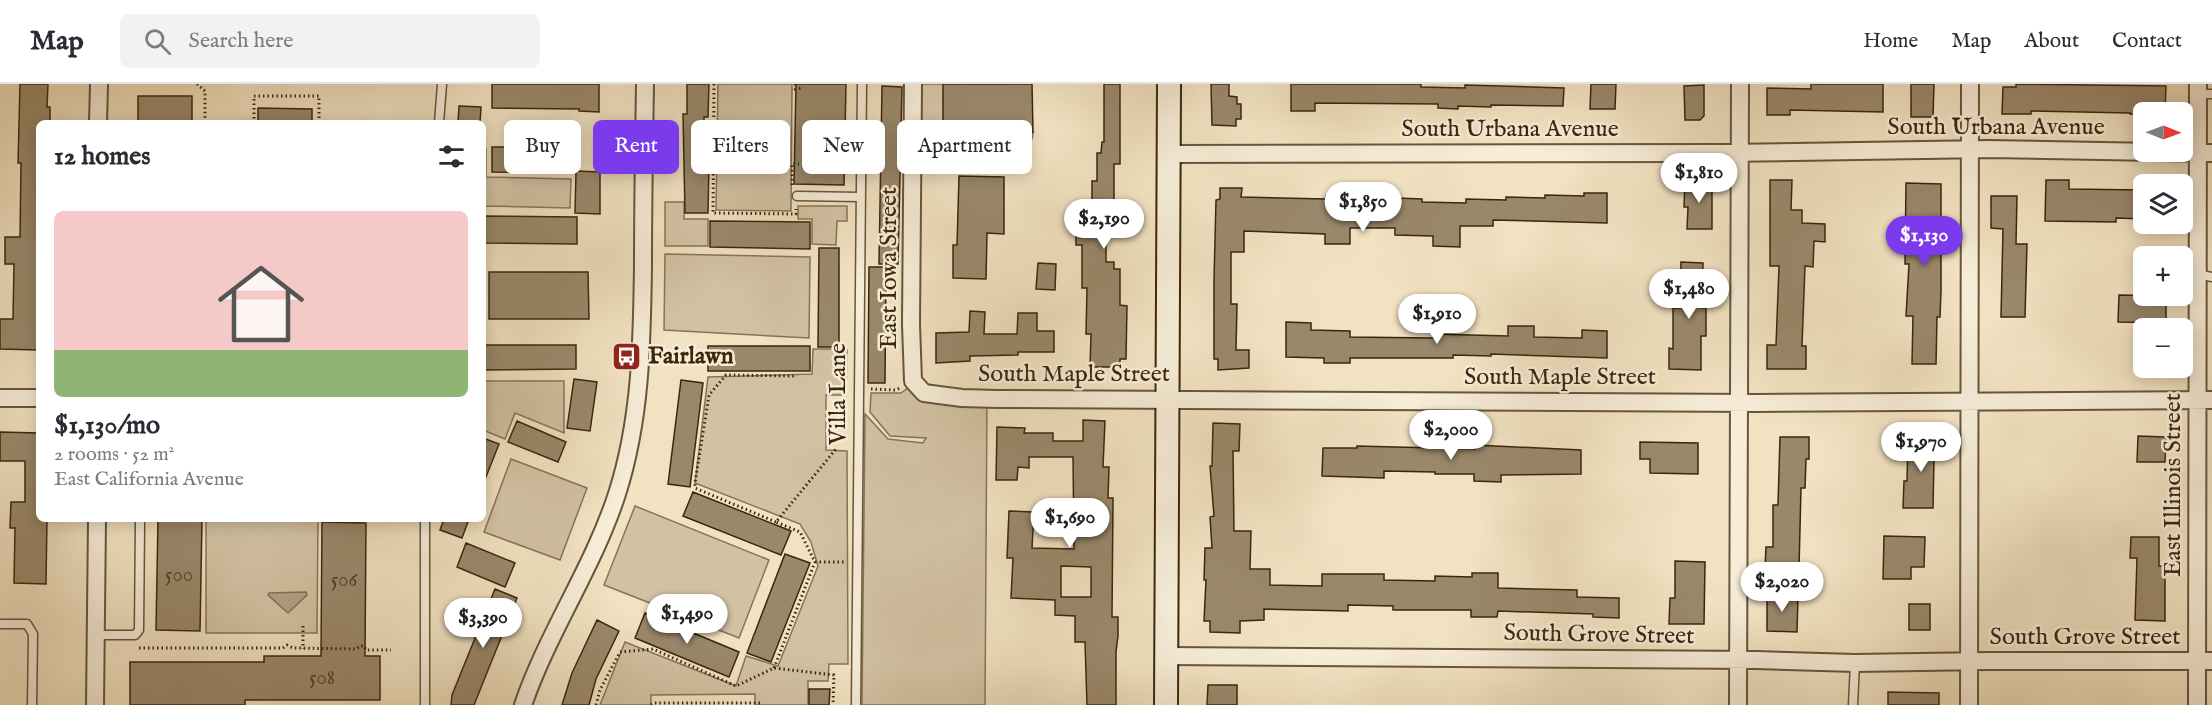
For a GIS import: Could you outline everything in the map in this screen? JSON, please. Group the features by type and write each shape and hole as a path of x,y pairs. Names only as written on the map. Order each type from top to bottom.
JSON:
{"main road":[{"path":"1166,705 1169,84"}],"street":[{"path":"98,120 99,84"},
{"path":"523,705 550,637 599,543 616,495 634,426 642,342 645,84"},
{"name":"East Iowa Street","path":"913,381 911,324 914,84"},
{"path":"1738,705 1740,84"},
{"path":"1969,705 1970,84"},
{"name":"East Illinois Street","path":"2197,705 2205,661 2203,90"},
{"name":"South Urbana Avenue","path":"1168,154 1970,150 2205,153"},
{"name":"South Maple Street","path":"913,381 924,393 962,398 1738,403 2204,400"},
{"path":"0,398 36,398"},
{"path":"94,705 97,522"},
{"name":"South Grove Street","path":"1166,656 1738,660 1855,663 2205,661"}],"lane":[{"path":"439,120 442,84"},
{"name":"Villa Lane","path":"856,705 862,84"},
{"path":"797,196 860,197"},
{"path":"96,635 135,635 139,630 140,522"},
{"path":"425,522 425,705"},
{"path":"0,624 27,624 33,634 32,705"},
{"path":"1853,705 1855,663"}],"path":[{"path":"197,84 205,91 205,120"},
{"path":"714,84 713,213 796,214 797,196 791,184 792,164 799,164"},
{"path":"795,84 795,89 802,88"},
{"path":"254,120 254,96 319,96 319,120"},
{"path":"774,668 815,562 800,532 695,488 709,395 726,375 797,376"},
{"path":"858,389 896,390 913,381"},
{"path":"776,522 836,449"},
{"path":"815,562 857,562"},
{"path":"303,626 303,649"},
{"path":"128,648 283,648 287,645 303,649 356,649 364,646 366,650 391,650"},
{"path":"596,705 600,690 620,652 653,649 736,686 774,668 834,675 833,705"},
{"path":"651,705 654,703 760,703 762,705"}],"shaded area":[{"path":"718,84 792,84 791,211 716,210 717,174 790,174 790,120 717,120"},
{"path":"913,84 1001,84 1000,120 913,120"},
{"path":"486,177 571,179 570,208 486,206"},
{"path":"665,202 684,202 684,219 708,219 708,246 665,246"},
{"path":"798,206 847,206 847,221 837,221 836,245 812,244 812,219 798,219"},
{"path":"665,254 810,257 809,338 664,330"},
{"path":"813,349 847,349 846,395 826,395 826,450 847,451 848,664 829,664 828,681 808,681 808,705 755,705 755,694 651,695 651,705 600,705 625,642 736,686 746,656 778,666 818,566 811,542 800,524 695,483 708,377 812,374"},
{"path":"486,381 564,381 564,433 515,413 505,439 486,431"},
{"path":"912,385 987,401 985,705 862,705 865,414 888,439 923,443 926,438 890,436 870,412 871,393 901,393"},
{"path":"511,459 587,488 560,560 484,532"},
{"path":"635,506 769,560 739,638 604,585"},
{"path":"206,522 318,522 317,633 206,633"},
{"path":"306,592 307,595 288,613 268,595 269,593"}],"building":[{"path":"20,84 48,84 47,107 50,107 50,120 36,120 36,350 0,349 0,319 13,319 14,264 5,264 5,237 20,237 21,163 18,163"},
{"path":"492,84 599,84 599,112 579,111 579,109 492,108"},
{"path":"687,84 709,84 708,117 704,117 704,120 691,120 691,174 709,174 708,213 685,213 683,114 687,114"},
{"path":"796,84 846,84 845,120 802,120 802,174 844,174 844,185 794,184"},
{"path":"943,84 1032,84 1033,132 1032,120 943,120"},
{"path":"1104,84 1120,84 1120,164 1114,164 1114,215 1106,215 1106,262 1114,262 1114,269 1120,269 1120,305 1127,306 1126,359 1120,359 1120,367 1090,367 1091,334 1086,334 1087,288 1082,288 1082,245 1076,245 1076,219 1092,219 1092,181 1097,181 1097,153 1101,153 1102,142 1104,142"},
{"path":"1211,84 1229,84 1229,96 1237,97 1237,104 1241,104 1241,119 1236,119 1236,126 1212,125"},
{"path":"1291,84 1421,84 1421,87 1465,88 1465,85 1564,88 1563,106 1491,105 1491,107 1458,106 1458,109 1438,108 1438,104 1315,103 1315,111 1291,111"},
{"path":"1591,84 1616,84 1615,109 1590,109"},
{"path":"1811,84 1883,84 1883,112 1790,110 1790,115 1767,115 1767,88 1811,89"},
{"path":"1911,84 1934,84 1933,117 1911,117"},
{"path":"2016,84 2166,86 2165,102 2133,102 2133,114 2031,111 2031,114 2002,114 2003,87 2016,87"},
{"path":"1704,85 1704,116 1700,120 1685,120 1684,86"},
{"path":"882,86 902,87 901,120 897,120 897,174 900,174 898,264 879,264 881,174 885,174 885,120 881,120"},
{"path":"138,96 192,96 192,120 138,120"},
{"path":"459,106 481,107 480,120 458,120"},
{"path":"258,108 312,109 312,120 258,120"},
{"path":"492,147 504,147 504,172 492,172"},
{"path":"581,171 600,174 600,214 575,213 576,174 581,174"},
{"path":"959,176 1004,177 1004,234 987,233 986,279 953,278 953,245 957,245"},
{"path":"1685,180 1712,181 1712,229 1687,229 1688,207 1684,207"},
{"path":"1770,180 1792,180 1791,210 1802,210 1802,223 1825,224 1825,242 1814,241 1813,267 1805,266 1802,346 1806,346 1806,369 1767,369 1767,345 1776,345 1779,266 1770,266"},
{"path":"2046,180 2069,180 2069,189 2133,190 2133,219 2116,218 2116,222 2045,221"},
{"path":"1906,183 1941,184 1941,291 1940,317 1937,317 1936,364 1912,364 1913,316 1906,316 1909,264 1905,264"},
{"path":"1220,188 1242,188 1241,197 1325,199 1326,196 1351,197 1351,203 1396,204 1396,198 1422,199 1422,202 1466,203 1466,199 1506,200 1506,197 1545,198 1545,195 1584,196 1584,193 1607,193 1607,223 1493,220 1493,226 1460,226 1460,247 1433,246 1433,236 1395,235 1395,228 1350,228 1350,244 1325,244 1325,234 1244,231 1244,252 1231,252 1231,304 1237,304 1236,350 1249,350 1249,368 1218,370 1218,359 1214,359 1214,280 1216,200 1220,199"},
{"path":"1991,196 2017,196 2016,244 2027,244 2025,317 2001,317 2003,229 1991,228"},
{"path":"486,216 577,217 577,244 486,243"},
{"path":"710,221 810,222 810,249 710,247"},
{"path":"819,248 839,248 839,347 818,347"},
{"path":"1681,262 1703,263 1702,308 1706,308 1706,336 1701,336 1701,370 1669,369 1669,348 1673,349 1673,308 1680,308"},
{"path":"1038,263 1056,264 1055,290 1036,289"},
{"path":"869,267 886,267 885,383 868,383"},
{"path":"489,272 588,272 589,319 489,319"},
{"path":"2119,295 2133,295 2133,306 2166,306 2166,318 2133,318 2133,322 2118,322"},
{"path":"970,311 985,312 984,334 1017,334 1018,313 1037,313 1037,331 1054,331 1054,352 970,356 970,361 936,363 936,333 969,332"},
{"path":"1286,322 1311,323 1311,330 1350,331 1350,337 1433,338 1433,334 1508,336 1508,326 1534,326 1534,337 1582,338 1582,330 1607,331 1607,358 1491,354 1491,356 1453,355 1453,358 1350,358 1350,363 1324,363 1324,358 1286,357"},
{"path":"486,345 576,345 576,369 486,370"},
{"path":"708,346 810,346 810,371 708,371"},
{"path":"574,379 597,382 590,431 567,428"},
{"path":"681,380 703,383 690,487 668,484"},
{"path":"1083,420 1105,421 1103,467 1109,467 1108,498 1113,498 1112,617 1118,617 1116,705 1087,705 1085,642 1075,642 1075,616 1055,615 1055,600 1011,598 1013,558 1007,558 1009,511 1034,512 1032,548 1074,549 1073,457 1029,457 1029,468 1018,467 1017,480 996,480 997,427 1025,428 1024,433 1053,433 1053,441 1083,441","holes":["1061,566 1091,567 1091,597 1061,597"]},
{"path":"517,421 566,442 558,462 508,442"},
{"path":"1213,423 1240,424 1239,451 1233,451 1234,531 1251,531 1250,569 1270,569 1270,585 1322,586 1322,574 1384,574 1384,580 1435,581 1435,576 1472,577 1472,573 1498,573 1498,588 1577,590 1577,597 1619,598 1619,618 1593,617 1593,614 1498,611 1497,617 1471,617 1471,610 1393,610 1393,606 1348,605 1348,611 1264,609 1264,620 1240,621 1240,633 1210,632 1210,621 1204,621 1206,580 1204,580 1205,548 1212,548 1210,517 1214,516 1210,466 1212,466"},
{"path":"0,432 36,433 36,522 47,522 46,584 14,583 15,528 10,528 11,502 25,502 25,461 0,461"},
{"path":"2138,436 2166,437 2165,462 2137,462"},
{"path":"1780,437 1809,437 1805,488 1801,488 1799,569 1765,569 1766,547 1773,547 1773,505 1778,505"},
{"path":"486,439 499,444 486,477"},
{"path":"1908,439 1944,440 1943,459 1934,459 1933,508 1903,508 1904,481 1907,481"},
{"path":"1640,442 1698,443 1698,474 1650,473 1650,459 1640,459"},
{"path":"1475,445 1581,450 1581,474 1501,475 1501,482 1474,481 1474,474 1435,474 1435,472 1384,471 1384,478 1322,476 1323,448 1357,448 1357,446 1475,449"},
{"path":"693,492 791,531 781,555 683,516"},
{"path":"158,522 202,522 200,631 156,630"},
{"path":"322,522 366,523 365,656 380,656 380,700 245,700 245,705 130,705 130,662 264,662 264,656 321,656"},
{"path":"443,522 468,522 462,538 440,530"},
{"path":"1884,536 1925,537 1924,567 1911,567 1911,579 1883,579"},
{"path":"2131,537 2159,537 2159,566 2165,566 2165,621 2135,620 2137,558 2130,558"},
{"path":"466,543 515,563 505,587 457,567"},
{"path":"785,554 810,563 771,662 747,653"},
{"path":"1675,561 1705,562 1704,624 1669,624 1670,598 1675,598"},
{"path":"495,589 517,598 474,705 451,705 452,695"},
{"path":"1767,595 1798,596 1797,632 1767,631"},
{"path":"1909,604 1930,604 1930,630 1909,630"},
{"path":"645,613 739,652 729,677 635,638"},
{"path":"597,620 619,631 596,679 589,705 562,705 572,673"},
{"path":"1208,685 1237,685 1237,705 1207,705"},
{"path":"809,689 830,689 829,705 809,705"},
{"path":"1888,692 1939,693 1939,705 1888,705"}],"place":[{"name":"Fairlawn","path":"627,356"}]}
